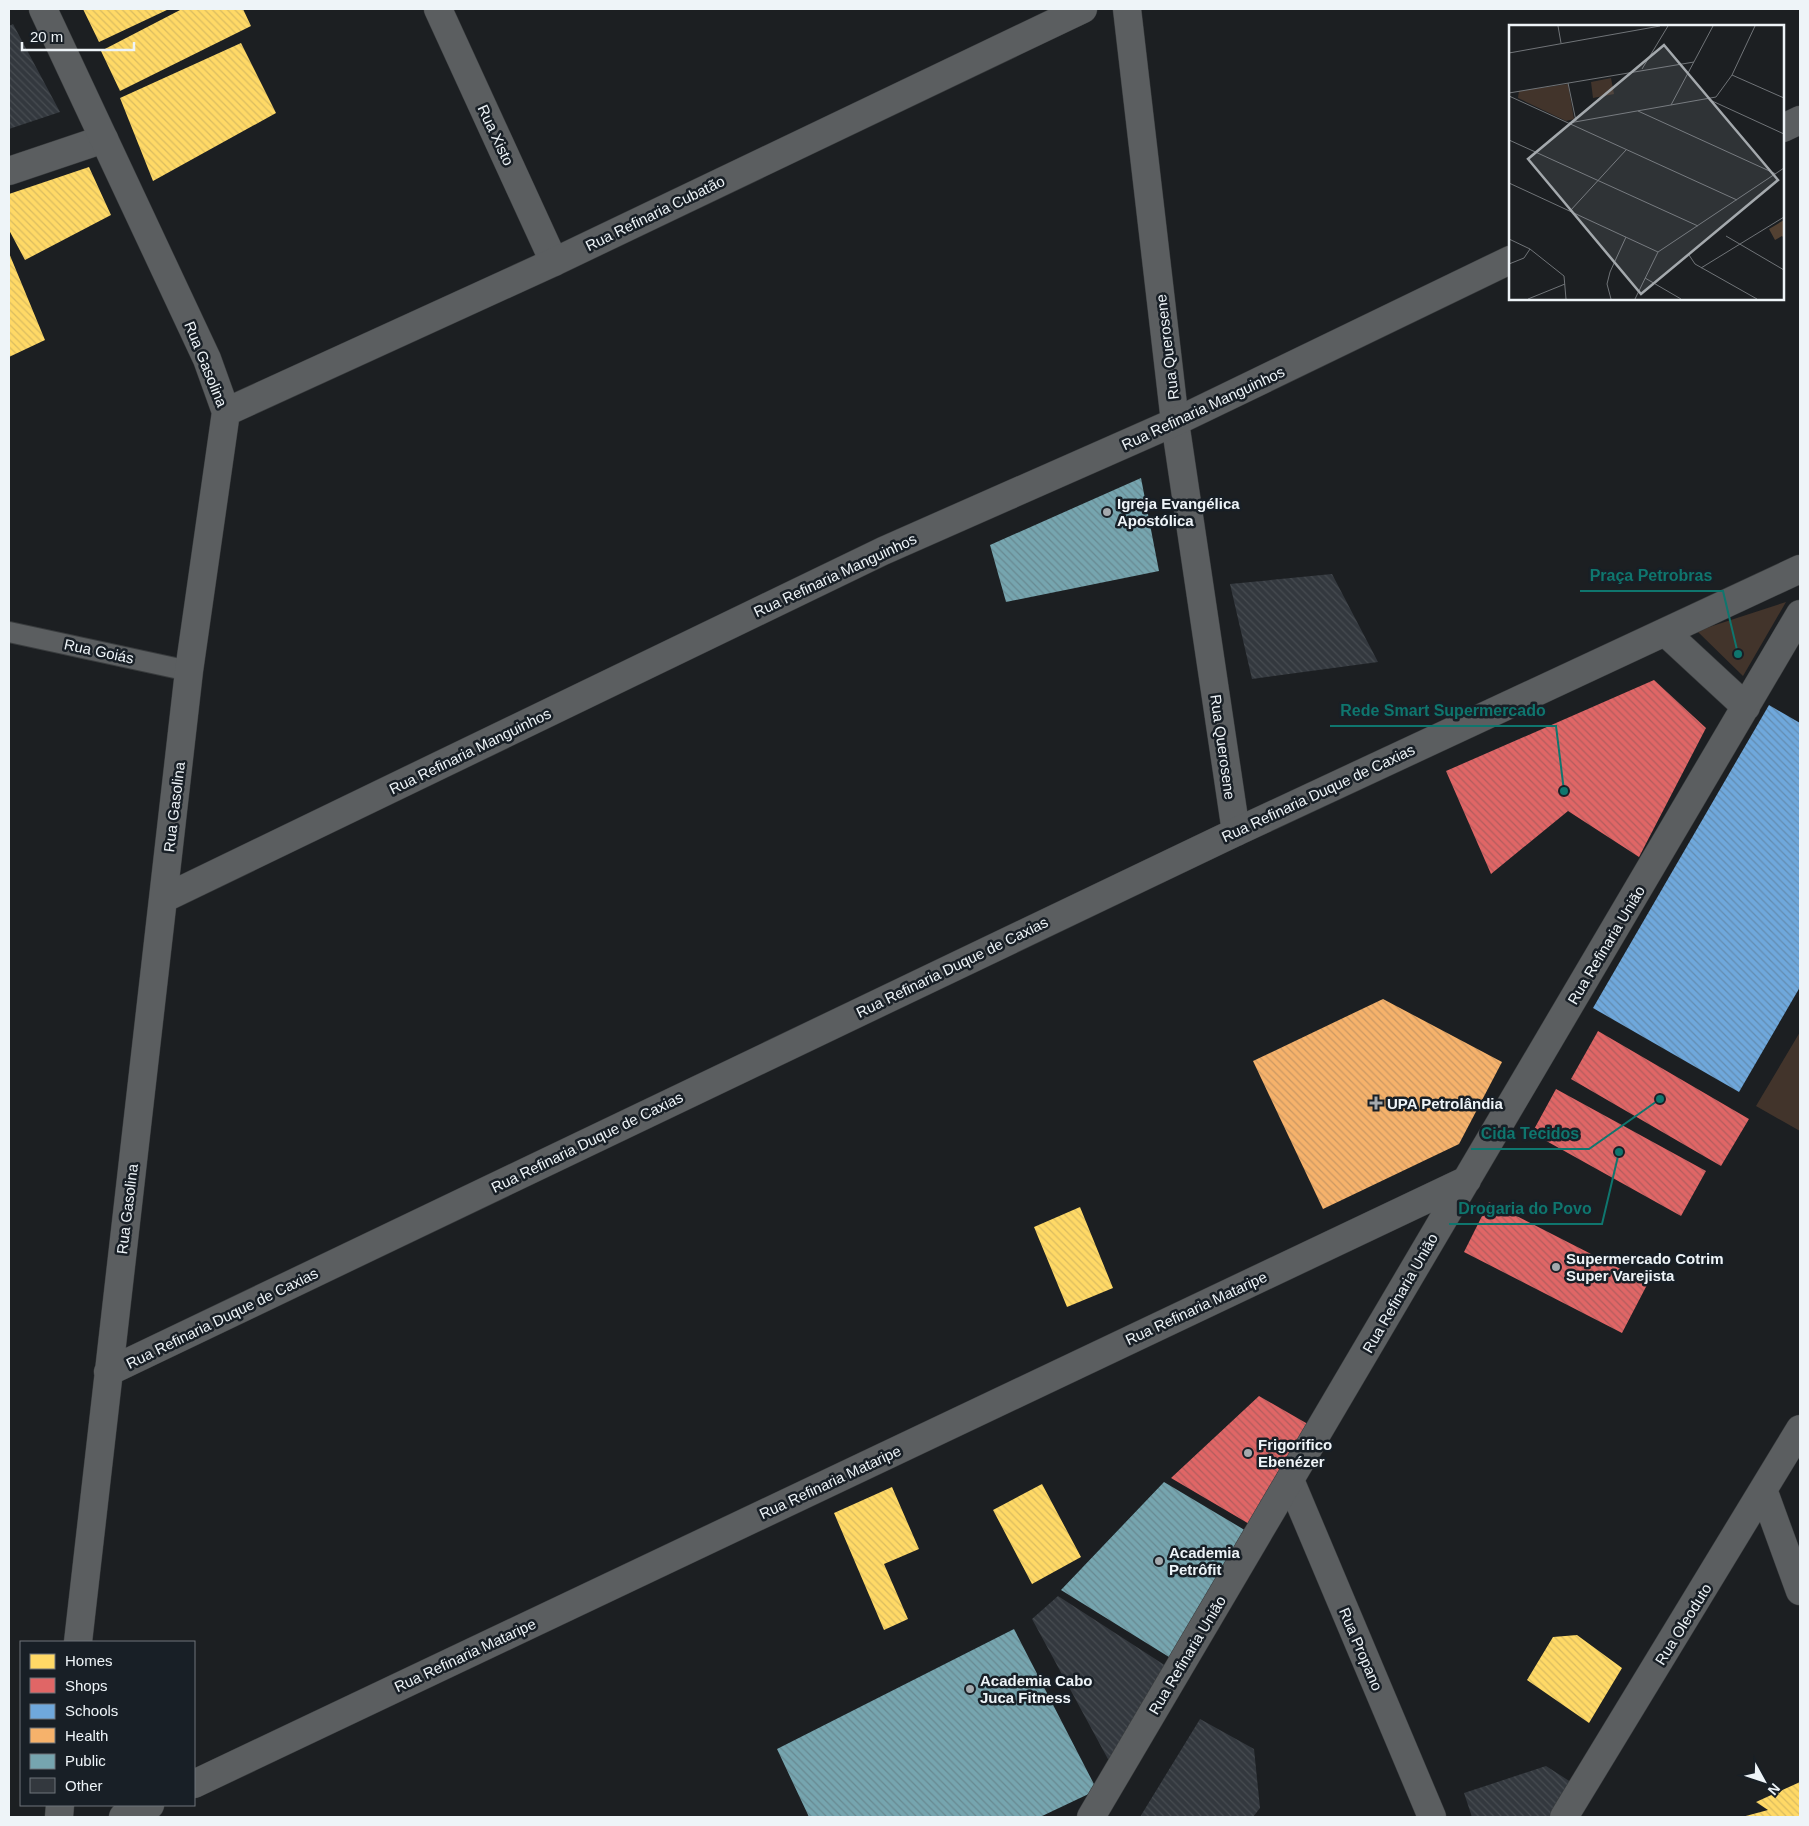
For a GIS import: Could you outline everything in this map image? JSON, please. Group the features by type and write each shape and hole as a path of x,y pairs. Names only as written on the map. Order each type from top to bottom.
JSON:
{"street":[{"name":"Rua Gasolina","path":"43,9 207,359 226,412 189,671 78,1641"},
{"name":"Rua Xisto","path":"438,9 554,262"},
{"name":"Rua Refinaria Cubatão","path":"226,412 554,262 1083,9"},
{"name":"Rua Querosene","path":"1127,9 1175,422 1236,832"},
{"path":"1784,128 1800,120"},
{"path":"9,171 104,139"},
{"name":"Rua Refinaria Manguinhos","path":"163,899 883,551 1175,422 1509,260"},
{"name":"Rua Refinaria Duque de Caxias","path":"108,1372 1236,832 1800,569"},
{"name":"Rua Refinaria União","path":"1091,1817 1746,707 1798,623"},
{"path":"1665,632 1746,707"},
{"name":"Rua Refinaria Mataripe","path":"195,1784 1467,1180"},
{"name":"Rua Oleoduto","path":"1564,1817 1764,1492 1800,1429"},
{"name":"Rua Propano","path":"1290,1480 1432,1817"},
{"path":"1764,1492 1800,1592"},
{"path":"123,1817 148,1806"}],"lane":[{"name":"Rua Goiás","path":"9,632 189,671"}],"shaded area":[{"path":"1786,602 1743,676 1697,631"},
{"path":"1800,1032 1800,1131 1756,1106"}],"building: Homes":[{"path":"83,9 169,9 99,42"},
{"path":"182,9 243,9 251,26 120,91 101,51"},
{"path":"241,43 276,113 153,181 120,98"},
{"path":"89,167 111,215 25,260 9,230 9,194"},
{"path":"9,253 45,340 9,357"},
{"path":"1080,1207 1113,1288 1067,1307 1034,1227"},
{"path":"1042,1484 1081,1557 1032,1584 993,1510"},
{"path":"892,1487 919,1549 884,1564 908,1619 884,1630 834,1513"},
{"path":"1577,1635 1622,1668 1589,1723 1527,1680 1553,1637"},
{"path":"1800,1782 1800,1817 1742,1817 1768,1810 1756,1802"}],"building: Shops":[{"path":"1654,680 1706,728 1639,857 1568,811 1491,874 1446,771"},
{"path":"1598,1031 1749,1119 1721,1166 1571,1079"},
{"path":"1556,1089 1706,1171 1681,1216 1532,1133"},
{"name":"Supermercado Cotrim Super Varejista","path":"1489,1202 1648,1283 1622,1333 1464,1252"},
{"name":"Frigorifico Ebenézer","path":"1259,1396 1313,1427 1256,1528 1171,1478"}],"building: Schools":[{"path":"1769,705 1800,723 1800,987 1739,1092 1593,1008"}],"building: Health":[{"name":"UPA Petrolândia","path":"1383,999 1502,1062 1459,1144 1323,1209 1253,1061"}],"building: Public":[{"name":"Igreja Evangélica Apostólica","path":"1141,478 1159,571 1006,602 990,545"},
{"name":"Academia Petrôfit","path":"1164,1482 1248,1532 1169,1657 1061,1590"},
{"name":"Academia Cabo Juca Fitness","path":"1014,1629 1097,1790 1040,1817 809,1817 777,1749"}],"building: Other":[{"path":"13,24 60,112 9,129 9,26"},
{"path":"1332,574 1378,662 1252,679 1230,584"},
{"path":"1058,1596 1166,1666 1109,1761 1032,1619"},
{"path":"1200,1719 1254,1749 1260,1808 1253,1817 1140,1817"},
{"path":"1546,1766 1577,1786 1558,1817 1472,1817 1464,1793"}],"place":[{"name":"Igreja Evangélica Apostólica","path":"1107,512"},
{"name":"Praça Petrobras","path":"1738,654"},
{"name":"Rede Smart Supermercado","path":"1564,791"},
{"name":"Cida Tecidos","path":"1660,1099"},
{"name":"UPA Petrolândia","path":"1376,1103"},
{"name":"Drogaria do Povo","path":"1619,1152"},
{"name":"Supermercado Cotrim Super Varejista","path":"1556,1267"},
{"name":"Frigorifico Ebenézer","path":"1248,1453"},
{"name":"Academia Petrôfit","path":"1159,1561"},
{"name":"Academia Cabo Juca Fitness","path":"970,1689"}]}
